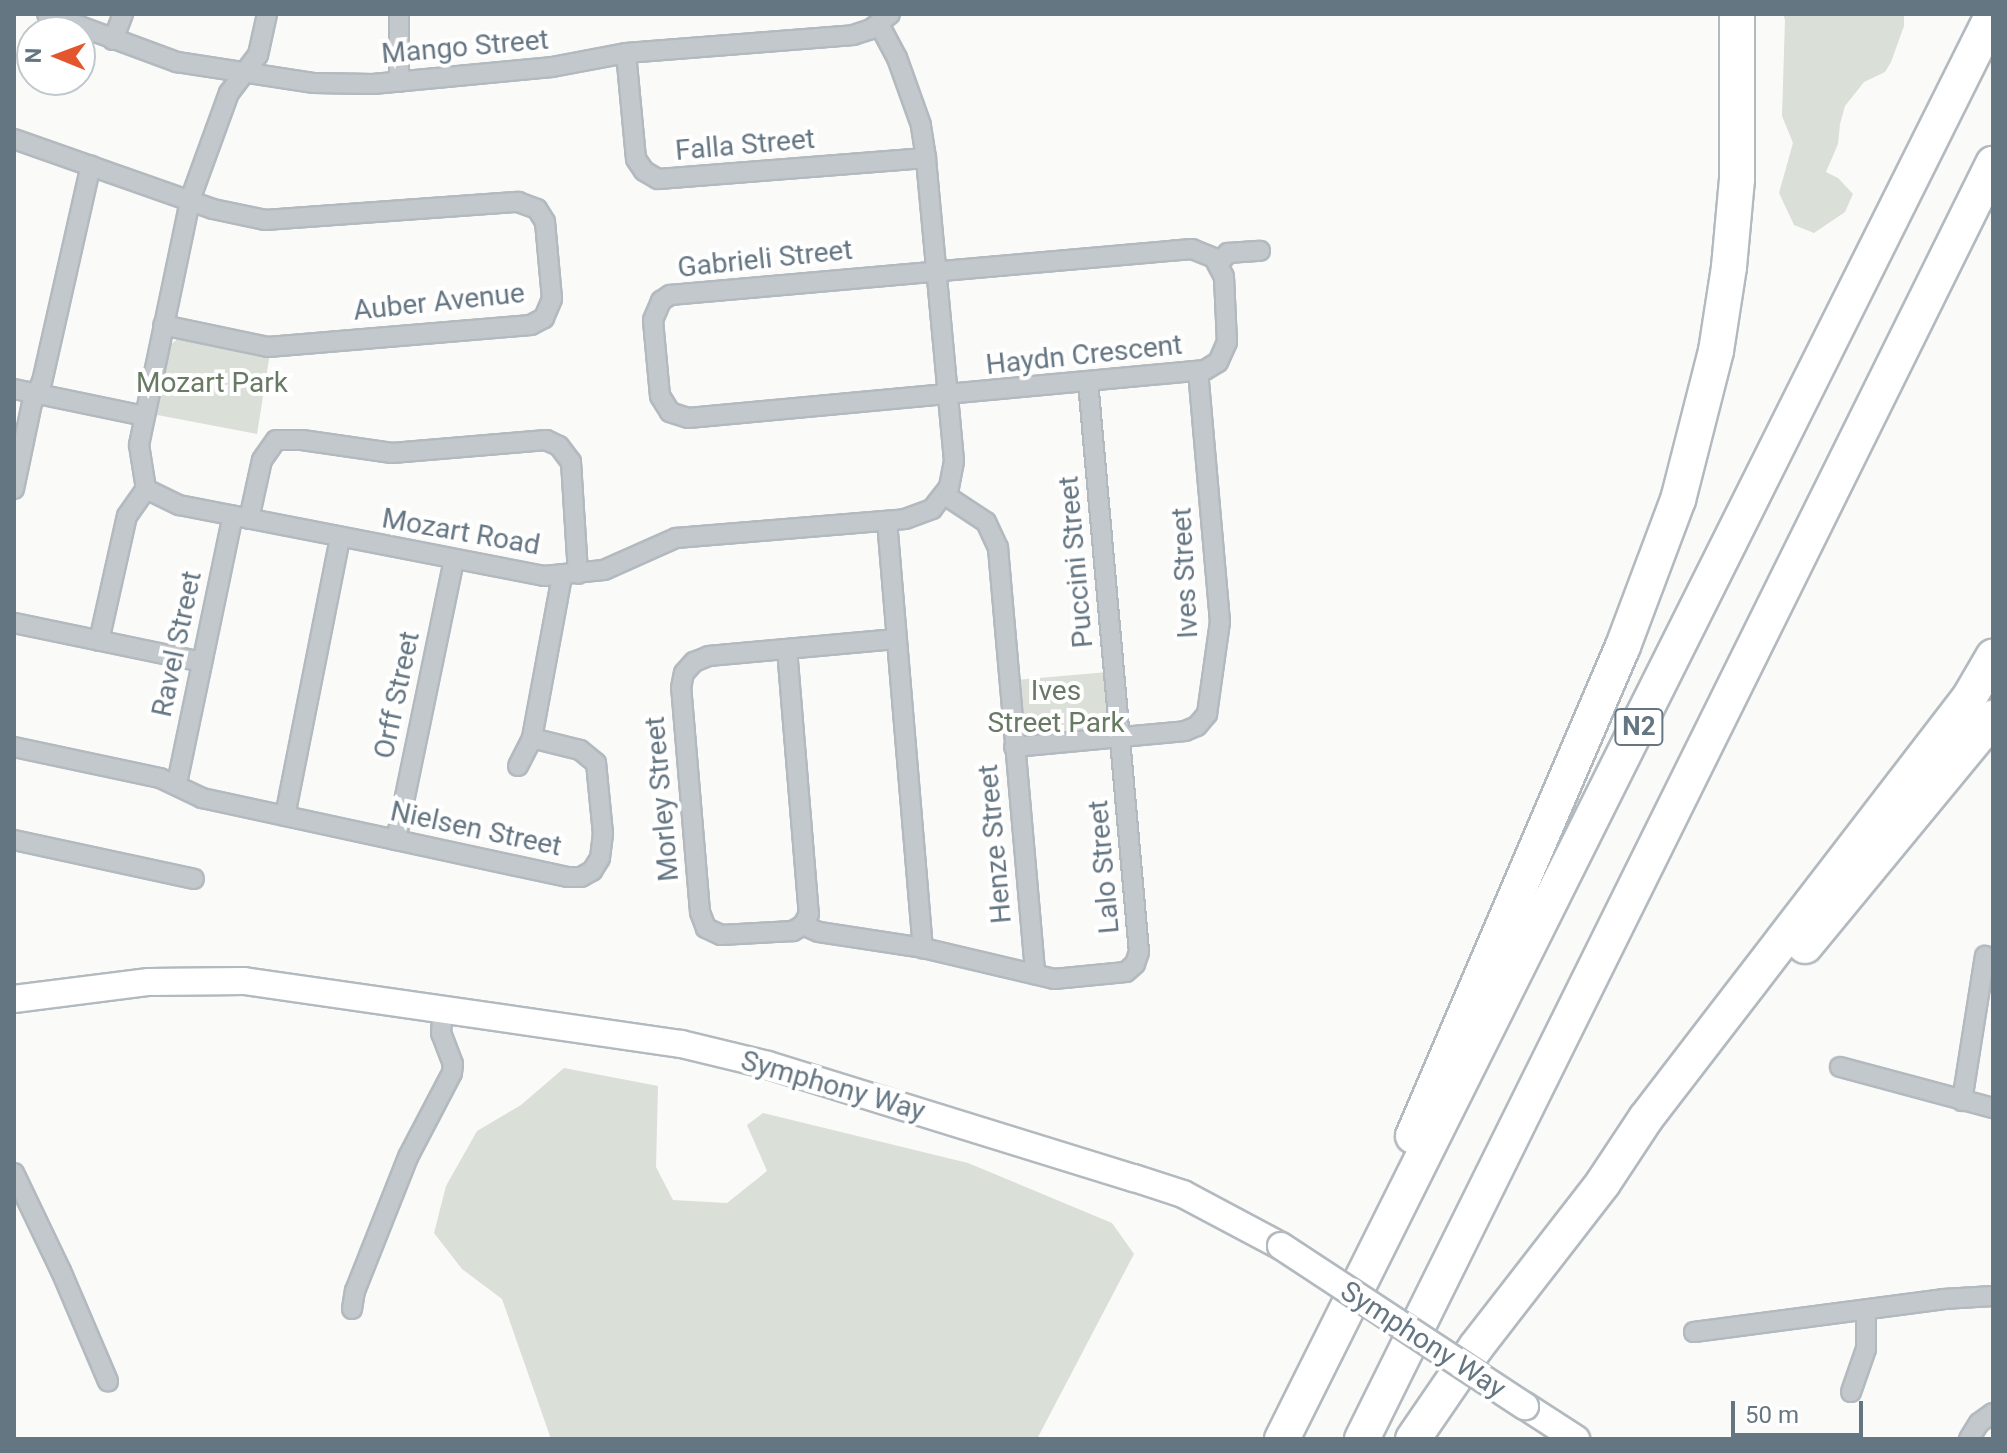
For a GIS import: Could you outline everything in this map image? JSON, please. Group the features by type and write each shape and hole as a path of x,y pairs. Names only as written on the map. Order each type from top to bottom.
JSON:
{"highway":[{"path":"1276,1439 1378,1217 1592,719 1678,500 1716,351 1729,267 1737,179 1737,14"},
{"name":"N2","path":"1282,1439 1528,952 1993,14"},
{"name":"N2","path":"1362,1439 1993,164"},
{"path":"1413,1439 1476,1347 1603,1183 1646,1118 1969,698 1993,657"},
{"path":"1603,1183 1653,1133 1993,718"}],"main road":[{"name":"Symphony Way","path":"14,999 89,988 193,980 244,981 443,1007 681,1044 768,1065 1183,1194 1281,1246 1576,1439"}],"street":[{"name":"Mango Street","path":"47,14 177,62 314,83 399,82 561,66 626,53 853,35 884,19"},
{"path":"113,40 123,14"},
{"path":"99,641 127,516 146,489 139,451 144,416 190,200 223,108 241,74 258,55 267,14"},
{"path":"399,14 399,82"},
{"path":"884,19 921,125 926,158 954,470 945,495"},
{"name":"Falla Street","path":"626,53 636,159 644,171 658,179 926,158"},
{"path":"14,139 190,200"},
{"path":"14,489 42,382 91,165"},
{"name":"Auber Avenue","path":"163,325 268,347 531,325 544,318 551,306 545,222 537,209 525,203 277,221 226,212 190,200"},
{"path":"936,270 1192,249 1207,254 1218,264 1228,253 1260,251"},
{"name":"Haydn Crescent","path":"948,396 1198,372 1218,362 1227,342 1224,277 1218,264"},
{"name":"Gabrieli Street","path":"936,270 670,295 661,301 653,320 660,396 670,412 688,418 948,396"},
{"name":"Ives Street","path":"1014,747 1191,729 1202,722 1210,706 1220,622 1198,372"},
{"name":"Puccini Street","path":"1088,382 1120,738"},
{"path":"14,389 144,416"},
{"name":"Ravel Street","path":"177,783 202,662 241,518 262,460 276,440 392,453 546,440 564,450 571,462 570,575"},
{"name":"Mozart Road","path":"146,489 179,505 525,575 570,575 613,567 676,538 887,521 924,514 945,495"},
{"name":"Henze Street","path":"945,495 986,522 998,548 1035,974"},
{"path":"887,521 923,948"},
{"path":"14,747 177,783 202,798 285,816 340,537"},
{"name":"Orff Street","path":"396,840 454,561"},
{"path":"518,766 532,738 570,575"},
{"path":"14,623 202,662"},
{"name":"Morley Street","path":"858,936 819,932 803,925 793,931 726,936 715,934 703,923 681,688 686,669 704,657 895,639"},
{"path":"787,649 809,908 803,925"},
{"name":"Nielsen Street","path":"285,816 573,878 592,871 600,858 603,834 596,763 580,750 532,738"},
{"name":"Lalo Street","path":"858,936 1035,974 1079,979 1120,975 1131,969 1138,958 1120,738"},
{"path":"14,840 194,879"},
{"path":"1962,1101 1985,956"},
{"path":"352,1309 393,1193 452,1073 450,1053 441,1033 443,1007"},
{"path":"1840,1067 1993,1108"},
{"path":"14,1173 61,1271 108,1381"},
{"path":"1694,1332 1943,1299 1993,1296"},
{"path":"1851,1392 1866,1349 1866,1311"},
{"path":"1969,1439 1979,1423 1993,1413"}],"green space":[{"path":"1783,14 1904,14 1904,26 1885,72 1864,82 1845,106 1838,144 1826,172 1838,178 1853,194 1845,212 1814,233 1794,225 1779,193 1793,143 1782,116"},
{"name":"Mozart Park","path":"182,336 270,353 257,434 152,414 168,346"},
{"name":"Ives Street Park","path":"1108,672 1110,723 1101,732 1031,737 1023,731 1015,680"},
{"path":"564,1068 658,1086 656,1167 673,1200 727,1203 767,1171 747,1125 763,1113 968,1163 1112,1223 1134,1254 1037,1439 551,1439 502,1299 462,1269 434,1233 446,1186 477,1131 521,1105"}]}
